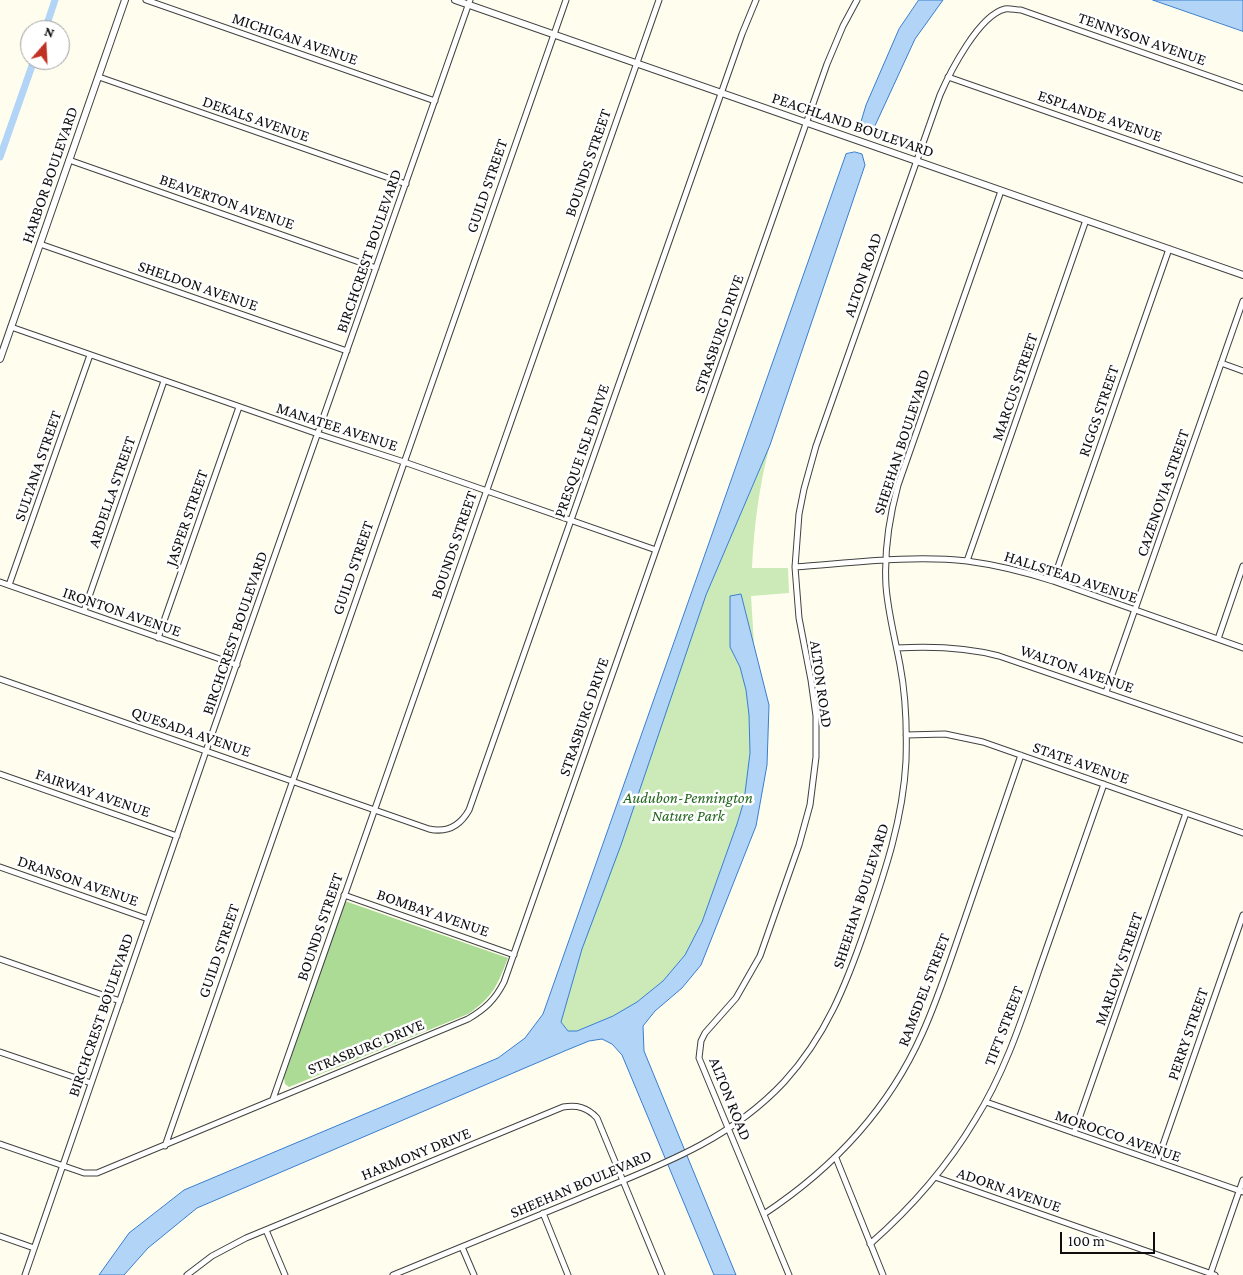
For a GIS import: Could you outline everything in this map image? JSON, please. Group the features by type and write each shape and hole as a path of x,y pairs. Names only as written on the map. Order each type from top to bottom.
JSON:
{"street":[{"name":"HARBOR BOULEVARD","path":"0,359 126,0"},
{"name":"MICHIGAN AVENUE","path":"146,0 435,101"},
{"name":"PEACHLAND BOULEVARD","path":"455,0 470,2 554,35 1243,275"},
{"name":"GUILD STREET","path":"165,1146 291,781 566,0"},
{"name":"BOUNDS STREET","path":"273,1099 658,0"},
{"name":"PRESQUE ISLE DRIVE","path":"374,810 436,831 453,828 465,817 721,93 756,0"},
{"name":"STRASBURG DRIVE","path":"0,1144 84,1173 97,1173 468,1018 483,1010 499,992 514,955 833,48 858,0"},
{"name":"BIRCHCREST BOULEVARD","path":"24,1275 470,2"},
{"name":"TENNYSON AVENUE","path":"916,161 948,77 963,50 991,16 1005,9 1021,10 1243,88"},
{"name":"DEKALS AVENUE","path":"99,77 406,184"},
{"name":"ESPLANDE AVENUE","path":"948,77 1243,180"},
{"name":"BEAVERTON AVENUE","path":"69,160 376,268"},
{"name":"ALTON ROAD","path":"789,1275 699,1058 701,1041 705,1033 736,998 760,956 799,845 810,805 816,758 816,716 799,618 795,567 799,514 810,464 916,161"},
{"name":"SHEEHAN BOULEVARD","path":"393,1275 663,1163 688,1152 729,1129 768,1097 799,1064 824,1027 845,987 893,844 903,792 906,735 904,690 888,604 886,561 889,522 898,485 1001,191"},
{"name":"MARCUS STREET","path":"968,561 1086,220"},
{"name":"SHELDON AVENUE","path":"40,244 347,351"},
{"name":"RIGGS STREET","path":"1053,581 1169,249"},
{"name":"CAZENOVIA STREET","path":"1106,692 1243,301"},
{"name":"MANATEE AVENUE","path":"11,327 656,550"},
{"name":"SULTANA STREET","path":"9,585 90,355"},
{"path":"1222,363 1243,371"},
{"name":"ARDELLA STREET","path":"84,612 164,381"},
{"name":"JASPER STREET","path":"158,638 239,407"},
{"name":"HALLSTEAD AVENUE","path":"795,567 930,559 968,561 1010,569 1053,581 1243,648"},
{"path":"1218,639 1243,566"},
{"name":"IRONTON AVENUE","path":"0,582 237,665"},
{"name":"WALTON AVENUE","path":"897,648 944,647 986,652 1243,740"},
{"name":"QUESADA AVENUE","path":"0,679 374,810"},
{"name":"STATE AVENUE","path":"906,735 961,736 982,742 1243,833"},
{"name":"RAMSDEL STREET","path":"764,1214 799,1190 836,1158 882,1104 902,1073 922,1035 936,999 1022,755"},
{"name":"FAIRWAY AVENUE","path":"0,774 177,836"},
{"name":"TIFT STREET","path":"870,1244 902,1214 936,1177 962,1142 986,1102 1015,1039 1104,784"},
{"name":"MARLOW STREET","path":"1074,1133 1186,813"},
{"name":"DRANSON AVENUE","path":"0,867 148,919"},
{"name":"BOMBAY AVENUE","path":"344,895 514,955"},
{"name":"PERRY STREET","path":"1157,1162 1243,915"},
{"path":"0,959 120,1001"},
{"path":"0,1052 91,1084"},
{"name":"MOROCCO AVENUE","path":"986,1102 1241,1192"},
{"name":"HARMONY DRIVE","path":"187,1275 212,1256 231,1245 563,1107 574,1105 591,1111 597,1118 623,1180"},
{"path":"836,1158 883,1275"},
{"name":"ADORN AVENUE","path":"936,1177 1212,1274"},
{"path":"623,1180 662,1275"},
{"path":"1212,1274 1241,1192 1243,1180"},
{"path":"542,1213 568,1275"},
{"path":"266,1230 285,1275"},
{"path":"0,1236 34,1248"},
{"path":"462,1247 474,1275"}],"green space":[{"name":"Audubon-Pennington Nature Park","path":"770,445 758,506 752,568 788,568 789,593 751,596 754,644 741,594 730,596 730,647 740,667 746,690 749,715 750,753 744,801 737,824 702,922 685,955 663,981 637,1002 613,1016 577,1031 568,1031 561,1022 582,949 706,595"},
{"path":"345,901 508,958 501,976 489,996 468,1014 289,1087 285,1084 284,1078"}],"water":[{"path":"919,0 943,0 915,39 873,130 865,130 860,125 866,105 899,29"},
{"path":"1153,0 1243,0 1243,31"},
{"path":"855,152 862,154 865,165 770,445 706,595 621,845 582,949 561,1022 568,1031 577,1031 613,1016 637,1002 663,981 685,955 702,922 744,801 750,753 746,690 740,667 730,647 730,596 741,594 769,705 767,765 756,826 701,965 682,988 655,1011 643,1026 644,1051 736,1275 714,1275 622,1055 612,1044 602,1039 589,1041 567,1050 197,1208 148,1248 124,1275 99,1275 129,1233 184,1190 498,1058 525,1038 543,1014 846,154"}],"waterway":[{"path":"48,20 55,0"},
{"path":"0,157 30,70"}]}
